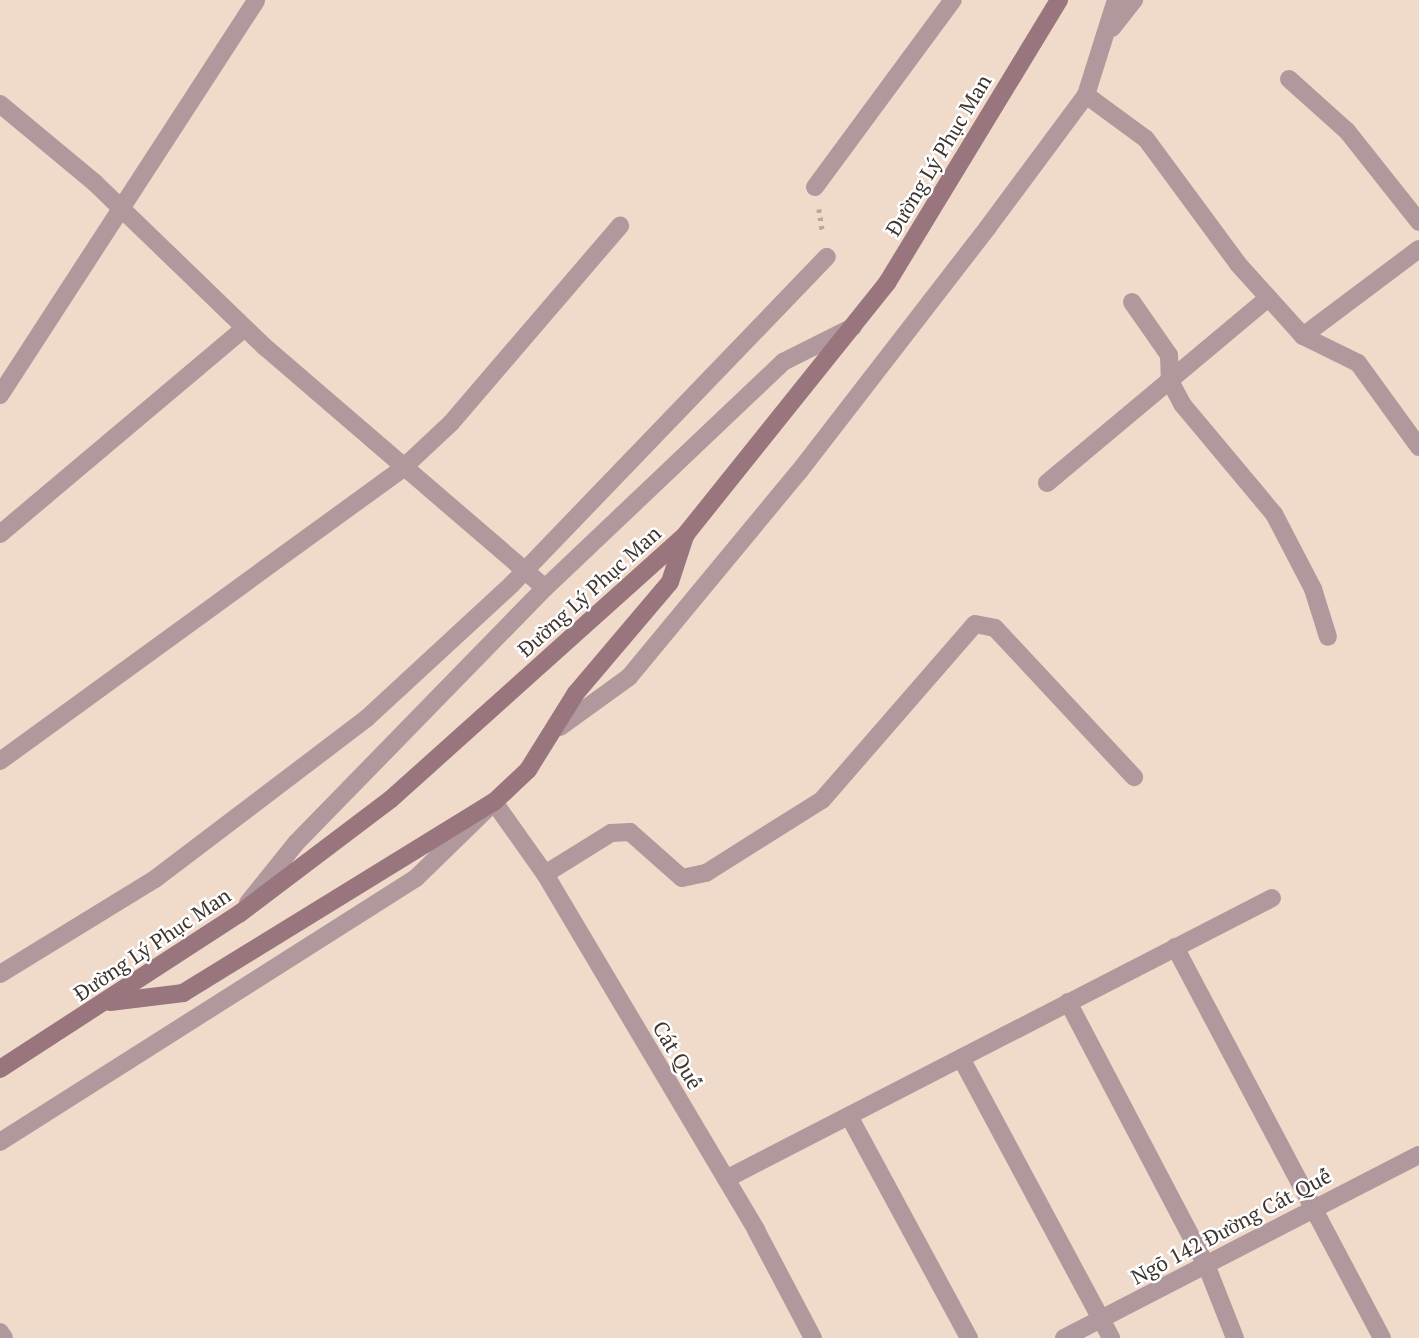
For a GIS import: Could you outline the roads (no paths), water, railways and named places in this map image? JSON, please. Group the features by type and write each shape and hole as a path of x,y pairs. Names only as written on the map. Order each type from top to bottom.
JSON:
{"main road":[{"name":"Đường Lý Phục Man","path":"0,1069 107,1003 239,914 391,799 686,534 855,327 1059,0"},
{"path":"107,1003 183,993 494,802 560,727 576,693 670,582 686,534"}],"street":[{"path":"815,187 953,0"},
{"path":"560,727 629,677 798,473 1086,95 1110,31 1116,0"},
{"path":"1110,31 1134,0"},
{"path":"0,396 124,211 256,1"},
{"path":"1289,79 1347,131 1419,222"},
{"path":"1086,95 1146,139 1268,298 1303,336 1358,363 1419,447"},
{"path":"0,104 124,211 245,328 545,588"},
{"path":"0,761 404,467 451,424 620,226"},
{"path":"1303,336 1419,249"},
{"path":"0,974 155,879 367,718 524,570 827,257"},
{"path":"1048,483 1268,298"},
{"path":"1132,302 1169,355 1170,380 1274,514 1313,589 1328,637"},
{"path":"239,914 296,843 545,588 783,362 855,327"},
{"path":"0,534 245,328"},
{"path":"545,874 611,832 630,832 682,878 706,873 822,800 975,624 995,628 1133,777"},
{"path":"0,1142 416,878 494,802"},
{"name":"Cát Quế","path":"494,802 545,874 726,1179 813,1338"},
{"path":"726,1179 1272,898"},
{"path":"1175,947 1381,1338"},
{"path":"1068,1002 1207,1266 1235,1338"},
{"path":"961,1058 1111,1338"},
{"path":"849,1116 969,1338"},
{"name":"Ngõ 142 Đường Cát Quế","path":"1064,1338 1419,1155"},
{"path":"0,1332 4,1338"}]}
